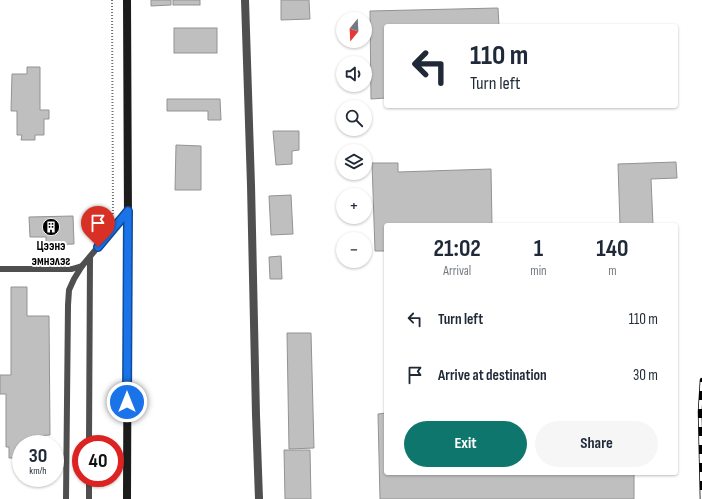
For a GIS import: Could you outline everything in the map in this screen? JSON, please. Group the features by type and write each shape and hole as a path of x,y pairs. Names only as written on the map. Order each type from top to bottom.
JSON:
{"street":[{"path":"127,0 127,499"},
{"path":"245,0 259,499"}],"lane":[{"path":"66,499 69,290 82,266 128,211"},
{"path":"89,435 90,257"},
{"path":"0,270 72,269 82,266"},
{"path":"89,487 89,499"}],"path":[{"path":"112,0 113,229"}],"building":[{"path":"151,0 171,0 171,5 151,6"},
{"path":"173,0 200,0 200,5 173,5"},
{"path":"281,0 309,0 310,19 281,20"},
{"path":"498,8 499,24 384,24 384,98 371,99 372,12 370,12"},
{"path":"174,28 217,28 217,53 174,53"},
{"path":"27,67 40,67 40,110 49,110 49,119 44,119 44,135 35,135 35,140 21,140 22,135 17,135 17,111 11,111 12,74 27,74"},
{"path":"167,99 220,99 221,120 208,120 208,111 167,111"},
{"path":"273,131 299,131 299,150 292,151 292,164 276,165"},
{"path":"176,145 201,146 201,190 175,190"},
{"path":"676,162 677,178 651,179 653,223 620,223 618,164"},
{"path":"372,163 398,163 398,172 491,169 492,223 384,223 384,251 375,251"},
{"path":"291,195 293,234 271,235 269,196"},
{"name":"Цээнэ эмнэлэг","path":"73,216 74,244 46,245 46,237 30,237 29,217"},
{"path":"281,256 282,279 270,279 269,257"},
{"path":"11,287 27,287 27,316 49,316 50,435 12,435 12,458 9,458 9,447 6,447 6,394 0,394 0,375 11,375"},
{"path":"287,333 311,333 314,448 289,449"},
{"path":"384,413 384,475 634,475 634,499 380,499 378,414"},
{"path":"284,450 310,450 311,499 285,499"}],"railway":[{"path":"702,380 700,412 702,499"}],"place":[{"name":"Цээнэ эмнэлэг","path":"51,227"}],"route":[{"path":"98,247 128,211 127,402"}]}
